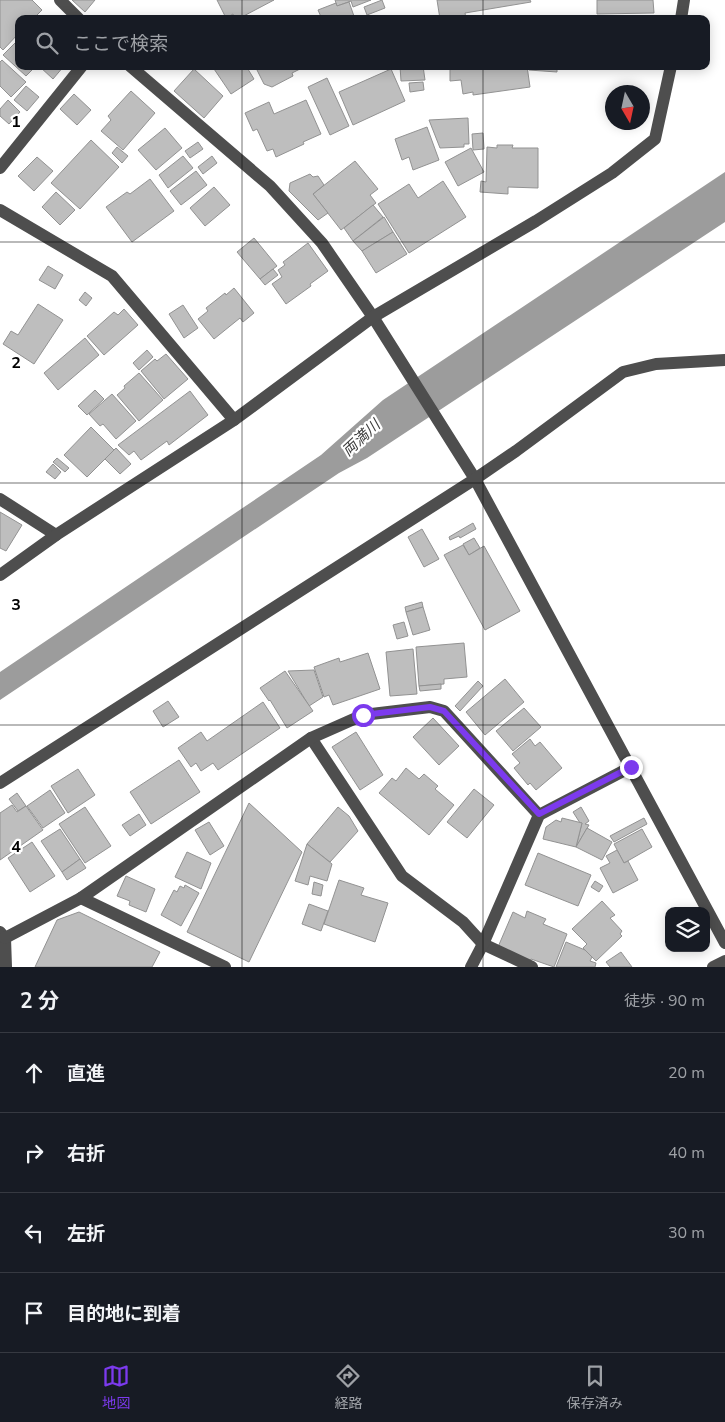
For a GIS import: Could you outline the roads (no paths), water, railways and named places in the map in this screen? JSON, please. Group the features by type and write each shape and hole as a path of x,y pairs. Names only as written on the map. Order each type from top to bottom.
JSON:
{"street":[{"path":"60,0 75,15"},
{"path":"682,15 684,0"},
{"path":"0,168 79,70"},
{"path":"135,70 270,186 322,243 373,317 475,479 725,943"},
{"path":"0,575 56,535 234,420 373,317 527,226 612,173 655,139 670,70"},
{"path":"0,210 112,276 234,420"},
{"path":"0,783 475,479 623,372 656,364 725,360"},
{"path":"0,499 56,535"},
{"path":"6,967 2,935 81,898 311,738 363,715 430,707 444,711 539,814"},
{"path":"311,738 402,876 463,922 484,944 532,967"},
{"path":"471,967 484,944 539,814 631,767"},
{"path":"81,898 225,967"},
{"path":"713,967 725,961"}],"water":[{"name":"両満川","path":"725,172 725,222 367,458 339,473 0,700 0,672 321,455 383,400"}]}
